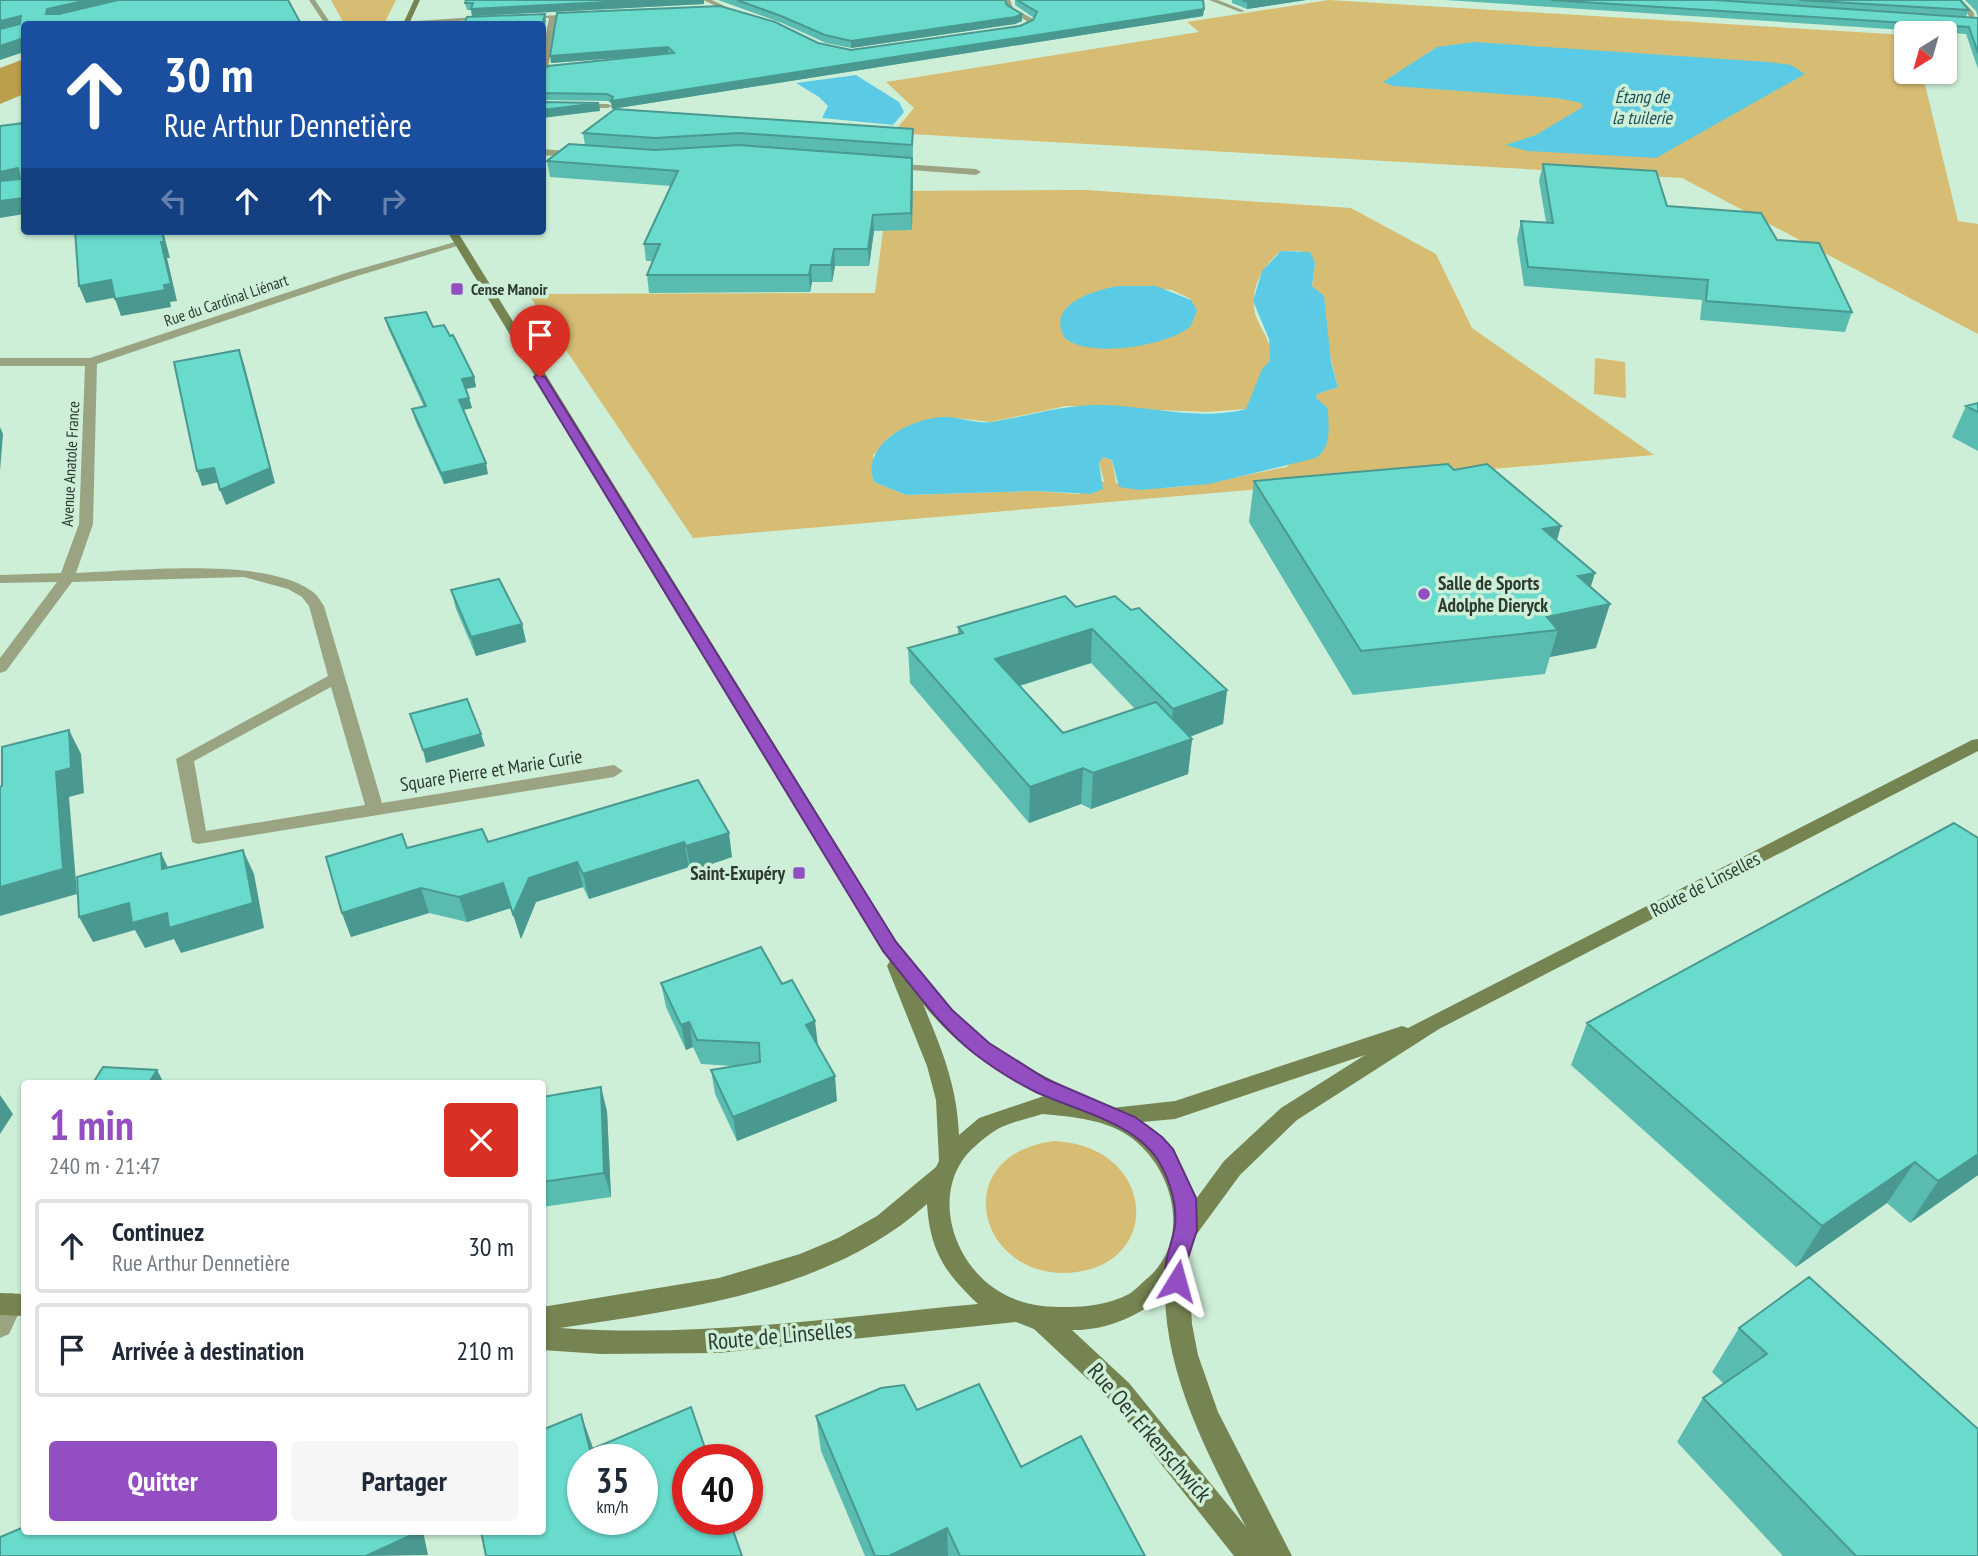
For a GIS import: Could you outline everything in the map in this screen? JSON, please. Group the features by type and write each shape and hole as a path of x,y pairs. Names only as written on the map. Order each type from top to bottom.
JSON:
{"street":[{"path":"312,0 326,21"},
{"path":"408,21 417,0"},
{"path":"1212,0 1242,11"},
{"path":"1958,0 1971,13 1975,22 1961,21"},
{"path":"1004,30 1023,27 1031,22 1010,9 1008,1 1018,1"},
{"path":"706,4 746,16"},
{"path":"513,17 595,14"},
{"path":"546,60 553,16"},
{"path":"444,21 500,18"},
{"path":"546,71 558,68"},
{"path":"546,105 608,106"},
{"path":"546,152 591,156"},
{"path":"871,164 976,172"},
{"path":"456,238 889,946 946,1015 982,1049 1018,1073 1085,1107 1114,1116 1142,1132 1170,1162 1185,1198 1186,1230 1177,1258 1154,1287 1122,1309 1081,1320 1027,1315 968,1283 947,1254 941,1238 936,1206 945,1167 947,1100 938,1066 889,946"},
{"name":"Rue du Cardinal Liénart","path":"0,362 91,362 456,238"},
{"name":"Avenue Anatole France","path":"0,668 66,579 81,546 86,524 91,362"},
{"path":"0,579 232,573 285,583 301,590 312,600 375,810"},
{"name":"Square Pierre et Marie Curie","path":"336,678 185,760 198,838 614,771"},
{"name":"Route de Linselles","path":"1186,1230 1231,1168 1289,1114 1432,1024 1978,744"},
{"name":"Route de Linselles","path":"1114,1116 1146,1115 1183,1108 1432,1024"},
{"path":"546,1318 678,1297 760,1277 811,1260 885,1223 945,1167 976,1129 1001,1115 1042,1105 1085,1107"},
{"name":"Rue Oer Erkenschwick","path":"1177,1258 1179,1322 1188,1367 1216,1436 1278,1556"},
{"name":"Route de Linselles","path":"546,1338 639,1344 756,1340 1027,1315"},
{"name":"Rue Oer Erkenschwick","path":"1027,1315 1087,1359 1128,1401 1252,1556"}],"shaded area":[{"path":"331,0 396,0 386,21 342,21"},
{"path":"1329,0 1894,34 1894,84 1925,84 1958,221 1978,224 1978,334 1682,178 893,133 914,108 886,82 1199,32 1187,22"},
{"path":"21,60 21,95 0,104 0,68"},
{"path":"1086,190 1351,208 1436,254 1472,328 1654,455 693,538 528,294 875,293 888,191","holes":["1281,251 1300,251 1315,263 1312,286 1338,387 1317,394 1287,467 1179,487 1136,487 1116,483 1112,460 1103,457 1099,463 1104,481 1078,494 1036,491 906,495 874,482 873,455 900,431 929,419 947,417 991,422 1066,406 1206,412 1246,409 1261,386 1270,360 1268,341 1255,313 1254,295 1263,270","1133,286 1172,290 1191,299 1140,345 1097,348 1108,288"]},
{"path":"1595,358 1625,362 1626,398 1594,394"},
{"path":"1055,1141 1088,1148 1112,1162 1128,1181 1136,1204 1134,1227 1124,1247 1105,1263 1077,1272 1043,1271 1016,1259 997,1240 987,1216 987,1192 998,1169 1020,1151"}],"water":[{"name":"Étang de la tuilerie","path":"1474,42 1768,62 1791,65 1805,74 1656,158 1528,151 1505,145 1536,135 1583,107 1581,103 1557,98 1393,86 1383,82 1437,47"},
{"path":"856,75 899,102 904,112 893,125 822,118 828,106 796,83"},
{"path":"1281,251 1310,252 1315,263 1312,286 1324,296 1331,362 1338,387 1317,394 1316,398 1328,408 1329,429 1325,448 1316,458 1209,484 1140,490 1119,487 1112,460 1103,457 1099,463 1103,489 1091,494 1036,491 906,495 874,482 872,468 882,445 892,435 932,418 951,417 992,422 1089,405 1211,414 1246,409 1262,369 1270,361 1269,339 1253,301 1262,271"},
{"path":"1120,286 1156,286 1191,300 1197,310 1191,326 1165,339 1109,349 1076,344 1065,338 1060,326 1067,307 1087,295"}],"building":[{"path":"0,0 88,0 47,9 46,14 59,14 118,0 288,0 299,21 21,21 21,39 0,46 0,29 20,24 21,16 0,21"},
{"path":"466,0 645,0 471,9 473,3 465,3"},
{"path":"737,0 1005,0 1007,5 1022,14 851,41 825,35"},
{"path":"1017,0 1203,0 1204,9 611,101 613,97 607,94 546,93 548,66 674,53 668,47 550,56 557,13 720,6 775,22 818,43 851,50 1020,26 1033,20 1037,12"},
{"path":"1551,0 1714,0 1978,18 1978,53 1969,27 1957,26 1957,21 1894,22"},
{"path":"1799,0 1960,0 1969,10"},
{"path":"545,14 543,21 465,21 467,17"},
{"path":"546,102 599,103 546,110"},
{"path":"615,109 913,129 912,145 740,133 655,138 583,133"},
{"path":"21,123 21,198 0,201 0,181 20,179 18,168 0,172 0,126"},
{"path":"569,144 655,150 739,145 912,158 911,213 873,215 868,249 834,249 831,265 811,265 809,275 647,275 660,244 644,244 678,171 547,161"},
{"path":"1543,164 1656,171 1667,206 1761,213 1777,240 1819,243 1852,312 1706,301 1708,280 1528,267 1521,221 1553,223"},
{"path":"75,235 163,235 164,242 161,242 171,284 164,285 165,290 115,299 111,280 79,286"},
{"path":"426,312 433,327 444,325 450,336 453,335 474,377 462,379 469,398 459,400 486,463 441,473 412,409 426,406 385,318"},
{"path":"239,350 270,468 220,490 214,468 197,471 174,362"},
{"path":"1978,403 1978,412 1966,406"},
{"name":"Salle de Sports Adolphe Dieryck","path":"1448,464 1454,470 1487,464 1561,526 1543,529 1595,573 1578,576 1610,604 1547,617 1558,630 1361,651 1254,481"},
{"path":"499,579 522,624 471,637 451,590"},
{"path":"1065,596 1076,607 1115,596 1131,610 1139,608 1227,690 1173,709 1092,629 995,659 1063,733 1156,702 1192,739 1093,773 1083,768 1030,787 908,648 963,633 958,627"},
{"path":"467,699 481,734 423,750 410,714"},
{"path":"69,730 71,768 56,772 63,869 0,887 2,747"},
{"path":"698,780 729,833 686,846 684,842 583,874 577,862 529,878 513,914 503,883 459,897 421,888 342,913 326,857 402,834 407,848 482,829 488,842"},
{"path":"1954,823 1978,838 1978,1154 1938,1181 1915,1162 1822,1226 1587,1023"},
{"path":"243,850 253,903 169,928 167,913 132,923 129,903 79,917 77,877 161,853 162,869"},
{"path":"761,947 782,984 792,980 815,1021 806,1025 835,1076 733,1117 711,1070 760,1062 759,1043 697,1040 689,1022 681,1025 661,983"},
{"path":"103,1067 157,1070 151,1080 95,1080"},
{"path":"601,1087 604,1173 546,1181 546,1096"},
{"path":"1809,1277 1978,1429 1978,1556 1856,1556 1703,1398 1767,1354 1739,1328"},
{"path":"979,1384 1021,1467 1081,1436 1145,1556 960,1556 947,1528 889,1556 875,1556 816,1416 881,1388 904,1385 917,1410"},
{"path":"691,1407 704,1444 672,1444 672,1535 735,1535 742,1556 486,1556 482,1535 546,1535 546,1428 581,1414 588,1444 567,1444 567,1535 658,1535 658,1444 604,1444"},
{"path":"21,1528 21,1535 412,1535 366,1556 0,1556 0,1537"}],"place":[{"name":"Cense Manoir","path":"457,289"},
{"name":"Salle de Sports Adolphe Dieryck","path":"1424,594"},
{"name":"Saint-Exupéry","path":"799,873"}],"route":[{"path":"540,377 889,946 946,1015 982,1049 1039,1084 1085,1107 1128,1123 1142,1132 1166,1155 1181,1183 1185,1198 1186,1230 1177,1258 1177,1281"}]}
